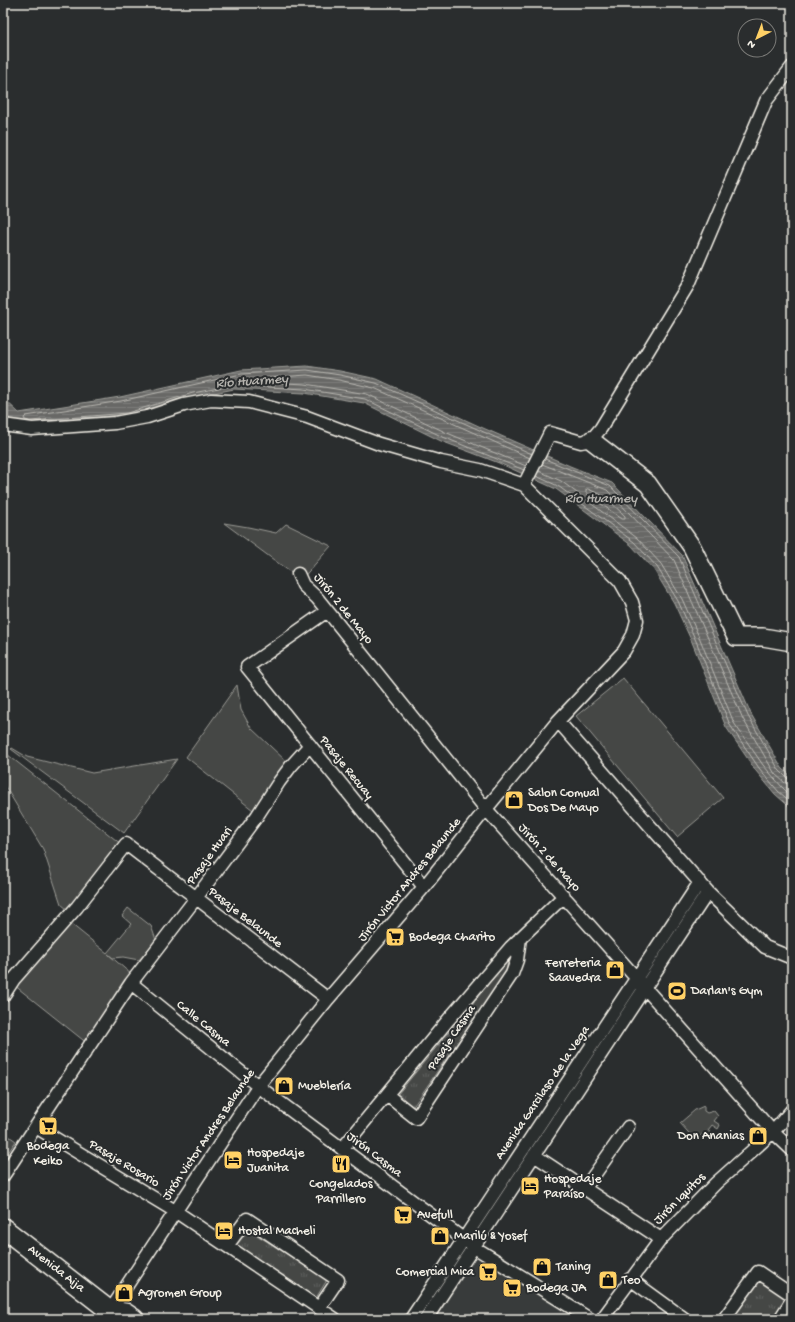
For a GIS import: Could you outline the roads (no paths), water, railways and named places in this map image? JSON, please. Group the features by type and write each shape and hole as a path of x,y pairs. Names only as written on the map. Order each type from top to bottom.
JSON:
{"main road":[{"name":"Avenida Aija","path":"3,1228 109,1316 125,1313 134,1319"}],"street":[{"path":"3,425 32,429 115,423 147,416 184,405 211,400 249,402 307,417 379,444 441,462 480,470 524,485 550,433 581,442 591,440 601,428 688,285 766,101 792,67"},
{"path":"591,440 648,484 692,547 736,637 763,637 792,642"},
{"name":"Jirón Victor Andres Belaunde","path":"109,1316 175,1211 258,1086 328,999 424,886 558,721 624,651 633,635 637,620 632,602 620,581 524,485"},
{"name":"Jirón 2 de Mayo","path":"298,574 303,585 317,598 486,808 773,1132 792,1150"},
{"name":"Pasaje Recuay","path":"327,611 247,667 424,886"},
{"path":"558,721 708,892 765,947 792,958"},
{"name":"Pasaje Huari","path":"3,1176 131,983 257,816 291,766 310,746"},
{"name":"Pasaje Belaunde","path":"3,996 14,980 77,907 126,844 328,999"},
{"name":"Avenida Garcilaso de la Vega","path":"426,1319 534,1155 700,882"},
{"name":"Avenida Garcilaso de la Vega","path":"411,1319 463,1239 640,982 708,892"},
{"name":"Pasaje Casma","path":"342,1149 449,1020 520,938 564,896"},
{"name":"Pasaje Casma","path":"387,1095 416,1118 512,974 517,960 520,938"},
{"name":"Calle Casma","path":"131,983 258,1086"},
{"name":"Jirón Casma","path":"258,1086 474,1247 590,1319"},
{"name":"Jirón Iquitos","path":"602,1319 630,1279 661,1239 716,1183 773,1132 792,1110"},
{"name":"Pasaje Rosario","path":"36,1127 175,1211 335,1319"},
{"path":"585,1188 628,1127"},
{"path":"534,1155 661,1239"},
{"path":"227,1246 247,1219 338,1280 319,1308"},
{"path":"724,1319 758,1272 792,1295"},
{"path":"630,1279 685,1319"},
{"path":"780,1319 792,1300"}],"water":[{"name":"Río Huarmey","path":"307,366 377,379 483,428 612,483 682,555 751,714 782,768 792,777 792,809 775,794 756,771 726,727 692,642 674,603 654,570 631,545 556,489 499,463 441,441 364,403 304,393 234,389 194,397 128,417 29,425 3,418 3,398 19,413 120,397 241,370"}],"place":[{"name":"Salon Comual Dos De Mayo","path":"514,800"},
{"name":"Bodega Charito","path":"395,937"},
{"name":"Ferreteria Saavedra","path":"615,970"},
{"name":"Darlan's Gym","path":"677,991"},
{"name":"Mueblería","path":"284,1086"},
{"name":"Bodega Keiko","path":"48,1126"},
{"name":"Don Ananias","path":"758,1136"},
{"name":"Hospedaje Juanita","path":"233,1160"},
{"name":"Congelados Parrillero","path":"341,1164"},
{"name":"Hospedaje Paraíso","path":"530,1186"},
{"name":"Avefull","path":"403,1215"},
{"name":"Hostal Macheli","path":"224,1231"},
{"name":"Marilú & Yosef","path":"440,1236"},
{"name":"Taning","path":"542,1267"},
{"name":"Comercial Mica","path":"488,1272"},
{"name":"Teo","path":"608,1280"},
{"name":"Bodega JA","path":"512,1288"},
{"name":"Agromen Group","path":"124,1293"}]}
